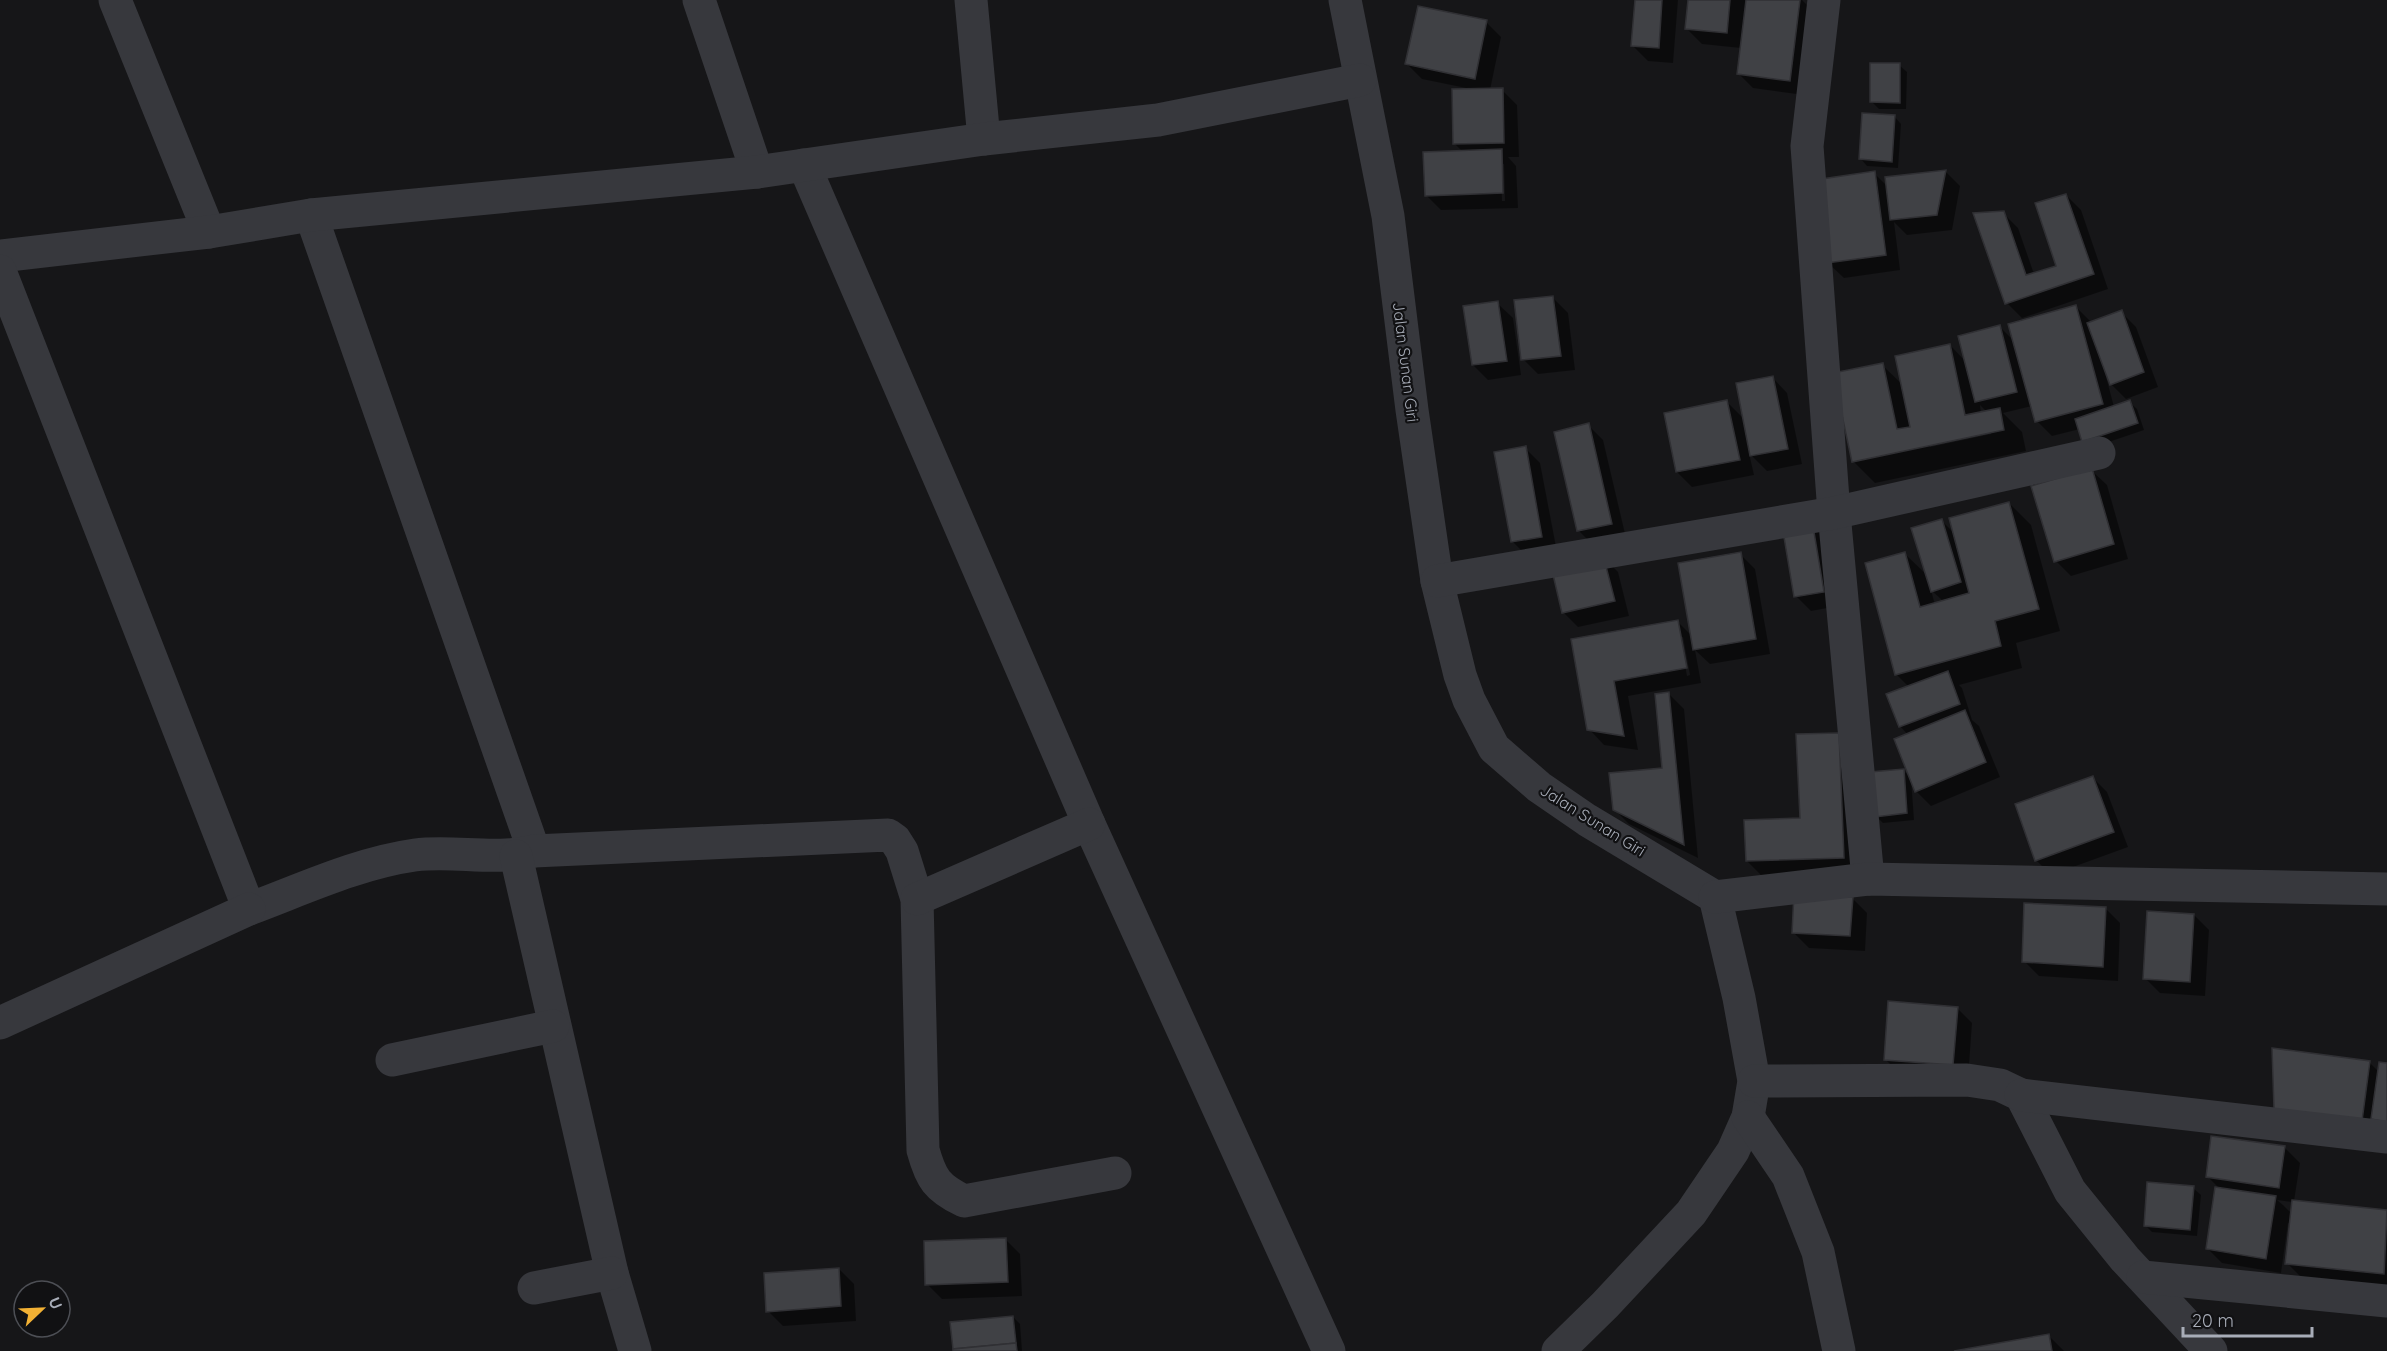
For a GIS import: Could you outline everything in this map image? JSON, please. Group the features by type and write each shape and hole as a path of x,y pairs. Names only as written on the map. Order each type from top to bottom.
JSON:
{"street":[{"path":"115,0 209,232"},
{"path":"699,0 757,172"},
{"path":"971,0 984,139"},
{"name":"Jalan Sunan Giri","path":"1345,0 1388,216 1412,410 1437,581 1460,675 1469,700 1494,748 1539,787 1587,820 1714,897"},
{"path":"1824,0 1807,146 1834,513 1868,879"},
{"path":"0,256 209,232 311,214 757,172 984,139 1158,120 1360,80"},
{"path":"804,165 1089,824 1329,1351"},
{"path":"311,214 525,854 553,1026 560,1043 612,1273 635,1351"},
{"path":"0,271 249,909"},
{"path":"1437,581 1834,513 2099,453"},
{"path":"917,899 1089,824"},
{"path":"0,1023 249,909 386,860 419,855 525,854 888,835 895,840 902,851 917,899 923,1150 928,1170 937,1185 964,1202 1115,1173"},
{"path":"1558,1351 1691,1213 1733,1151 1748,1117 1754,1082 1739,998 1714,897 1868,879 2387,890"},
{"path":"392,1060 553,1026"},
{"path":"1754,1082 1967,1080 2000,1085 2021,1095 2387,1137"},
{"path":"2021,1095 2070,1191 2125,1259 2211,1351"},
{"path":"1748,1117 1788,1176 1818,1252 1839,1351"},
{"path":"534,1288 612,1273"},
{"path":"2143,1277 2387,1301"}],"building":[{"path":"1635,0 1662,0 1659,48 1631,46"},
{"path":"1688,0 1730,0 1727,33 1685,29"},
{"path":"1746,0 1800,0 1790,81 1737,74"},
{"path":"1418,6 1487,20 1475,79 1405,64"},
{"path":"1870,63 1900,63 1900,103 1870,102"},
{"path":"1503,88 1504,143 1453,144 1452,89"},
{"path":"1862,113 1895,115 1892,162 1859,159"},
{"path":"1502,149 1503,193 1425,196 1423,152"},
{"path":"1946,170 1937,215 1890,220 1885,177"},
{"path":"1875,171 1886,255 1827,263 1815,180"},
{"path":"2066,194 2094,274 2005,304 1973,213 2004,211 2026,275 2056,266 2035,203"},
{"path":"1553,296 1561,356 1521,360 1514,300"},
{"path":"1498,301 1507,361 1472,365 1463,306"},
{"path":"2076,305 2103,404 2035,422 2008,324"},
{"path":"2122,310 2144,372 2110,385 2087,323"},
{"path":"2000,325 2017,392 1975,402 1958,336"},
{"path":"1950,344 1965,415 2000,408 2004,430 1852,462 1833,373 1883,363 1897,429 1910,427 1895,356"},
{"path":"1773,376 1788,449 1750,456 1736,383"},
{"path":"1727,400 1740,460 1676,472 1664,413"},
{"path":"2130,400 2138,423 2082,442 2075,419"},
{"path":"1589,423 1612,524 1577,531 1554,432"},
{"path":"1526,446 1542,537 1511,542 1494,452"},
{"path":"2092,468 2114,544 2054,562 2031,486"},
{"path":"2009,502 2039,609 1995,621 2001,646 1895,675 1865,563 1905,552 1920,607 1969,593 1949,518"},
{"path":"1942,519 1961,582 1931,592 1911,528"},
{"path":"1812,520 1824,592 1794,597 1782,525"},
{"path":"1741,552 1756,639 1693,650 1678,563"},
{"path":"1603,555 1615,601 1562,613 1551,566"},
{"path":"1678,620 1687,668 1614,681 1624,736 1587,730 1571,639"},
{"path":"1948,671 1960,704 1899,727 1886,694"},
{"path":"1669,692 1684,845 1613,810 1609,773 1662,768 1655,694"},
{"path":"1965,710 1986,762 1915,792 1894,739"},
{"path":"1839,733 1844,858 1746,861 1744,820 1800,818 1796,734"},
{"path":"1904,769 1907,813 1875,817 1870,772"},
{"path":"2093,776 2114,832 2035,861 2015,804"},
{"path":"1794,892 1853,897 1850,936 1792,933"},
{"path":"2024,903 2106,907 2103,967 2022,962"},
{"path":"2147,911 2194,914 2190,982 2143,979"},
{"path":"1888,1001 1958,1007 1953,1065 1884,1060"},
{"path":"2272,1048 2370,1061 2362,1121 2274,1109"},
{"path":"2379,1062 2387,1063 2387,1122 2371,1119"},
{"path":"2211,1136 2285,1146 2279,1188 2206,1177"},
{"path":"2147,1182 2194,1186 2190,1230 2144,1226"},
{"path":"2215,1187 2276,1196 2266,1259 2206,1249"},
{"path":"2292,1200 2387,1210 2384,1274 2285,1264"},
{"path":"1006,1238 1008,1282 925,1285 924,1241"},
{"path":"839,1268 841,1306 766,1312 764,1273"},
{"path":"1013,1316 1016,1343 953,1349 950,1322"},
{"path":"2049,1334 2052,1351 1954,1351"},
{"path":"1016,1343 1017,1351 953,1351 953,1349"}]}
